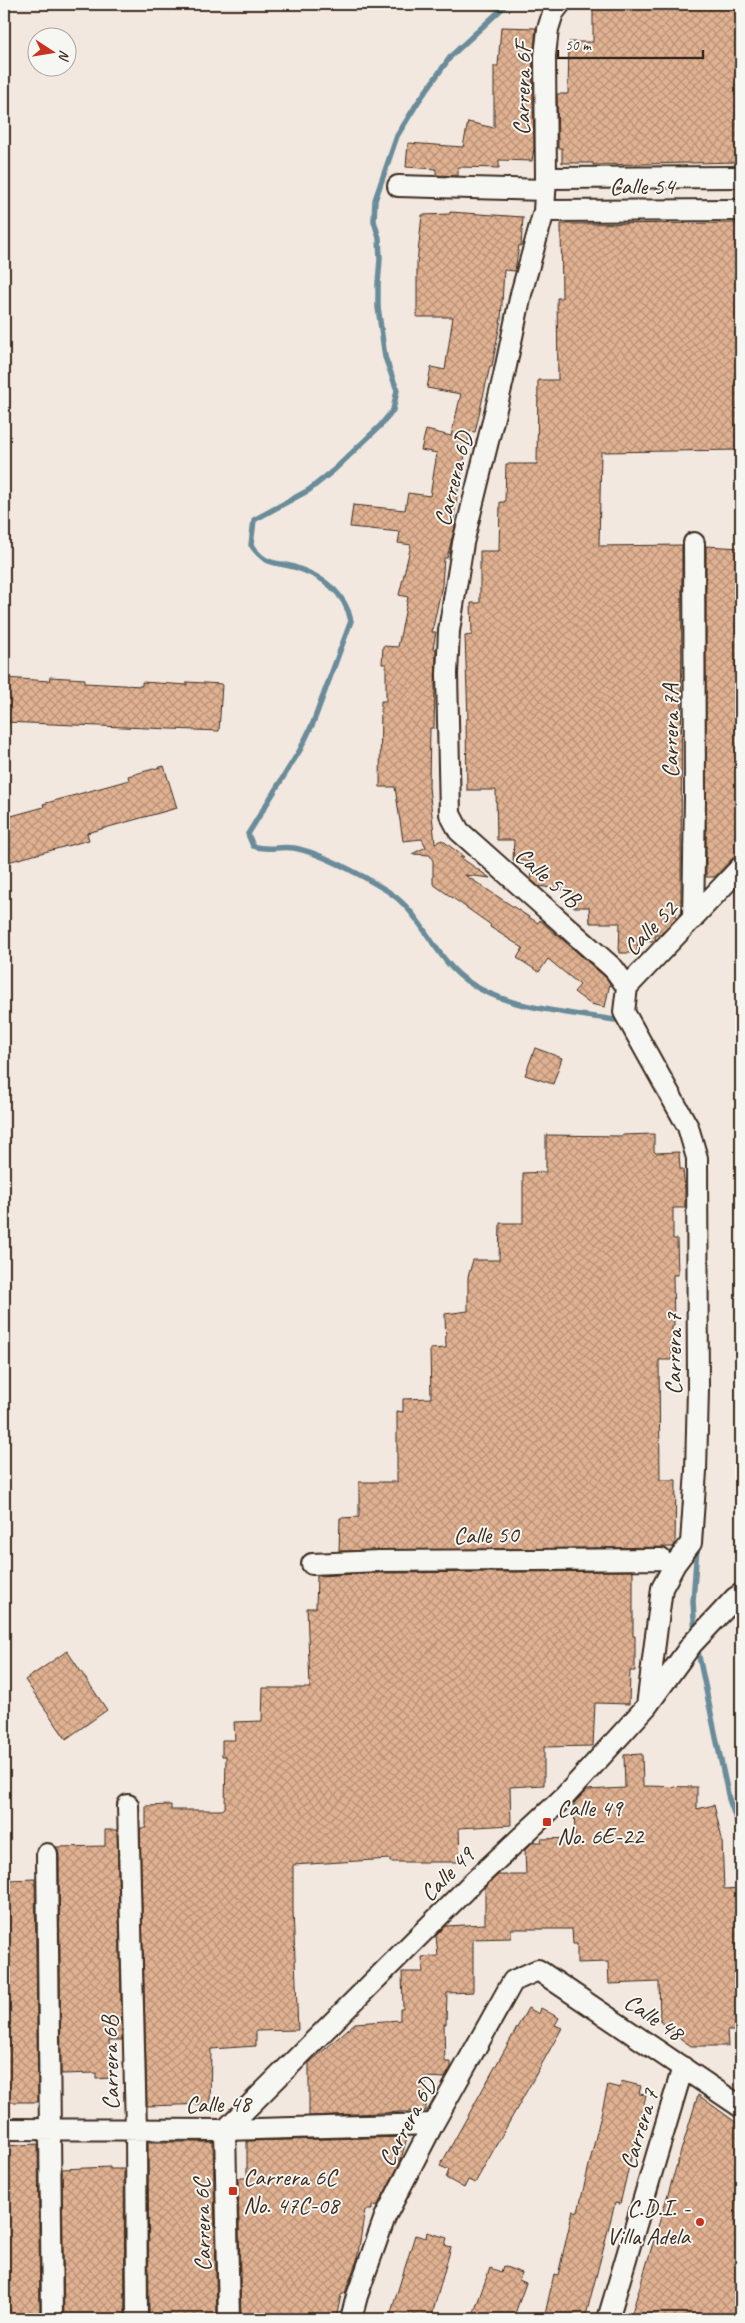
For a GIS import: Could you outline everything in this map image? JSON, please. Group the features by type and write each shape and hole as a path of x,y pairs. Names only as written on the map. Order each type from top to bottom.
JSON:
{"street":[{"name":"Carrera 6F","path":"546,184 545,56 548,29 553,12 560,4"},
{"name":"Calle 54","path":"398,186 546,184 741,177"},
{"name":"Carrera 6D","path":"449,798 446,674 449,631 461,552 503,380 521,294 544,211 546,184"},
{"name":"Calle 54","path":"544,211 741,210"},
{"name":"Carrera 7A","path":"693,919 695,798 694,543"},
{"name":"Calle 51B","path":"449,798 450,814 459,831 614,969 627,987"},
{"name":"Calle 52","path":"624,1012 627,987 693,919 733,885 741,867"},
{"name":"Carrera 7","path":"624,1012 688,1127 697,1158 698,1389 696,1471 691,1543 662,1588 647,1706"},
{"name":"Calle 50","path":"312,1564 446,1560 661,1559"},
{"name":"Calle 49","path":"225,2130 471,1884 565,1796 647,1706 692,1644 716,1617 741,1594"},
{"name":"Carrera 6B","path":"128,1805 136,2129 137,2319"},
{"path":"47,1854 52,2319"},
{"name":"Carrera 6D","path":"351,2319 386,2217 433,2124 513,1981 538,1970"},
{"name":"Calle 48","path":"538,1970 741,2107"},
{"name":"Carrera 7","path":"608,2319 683,2067"},
{"name":"Calle 48","path":"4,2129 225,2130 433,2124"},
{"name":"Carrera 6C","path":"225,2130 229,2319"}],"building":[{"path":"593,6 713,6 713,8 741,9 741,162 593,165 593,163 562,163 562,148 558,148 557,94 568,94 569,42 593,42"},
{"path":"501,27 536,28 534,49 532,49 534,148 532,161 499,160 499,168 458,167 458,176 436,175 436,169 406,167 408,143 463,147 468,122 494,128 494,66 498,66"},
{"path":"450,212 523,217 521,246 519,245 515,271 504,270 501,319 492,366 490,366 475,432 470,431 453,522 456,522 447,558 444,558 442,585 432,632 436,632 433,649 436,649 434,728 430,728 429,787 435,843 442,840 464,857 460,857 490,878 465,875 538,923 540,920 605,977 610,983 605,1007 590,1004 574,992 580,985 548,959 539,972 517,958 523,948 490,927 491,925 433,884 433,861 430,855 412,854 426,847 422,839 403,841 395,787 380,787 381,701 386,701 386,664 382,664 383,646 398,647 408,597 399,595 411,545 398,543 400,532 350,527 353,505 405,510 408,493 430,496 437,453 421,450 426,430 451,436 461,394 427,388 431,367 445,370 453,317 417,317 417,263 422,215 450,214"},
{"path":"741,223 741,450 601,452 599,546 682,545 681,905 676,905 676,918 660,935 656,935 655,941 638,941 637,953 619,953 620,923 590,923 589,907 573,907 572,891 538,886 531,880 533,862 513,860 514,840 497,840 496,790 467,790 466,719 468,719 465,636 472,635 471,603 480,603 480,551 499,551 500,502 505,502 506,464 537,464 538,380 558,380 557,298 562,298 561,224"},
{"path":"706,546 741,548 741,855 732,859 715,877 706,877"},
{"path":"50,677 85,679 84,683 142,686 142,682 187,685 187,682 222,684 219,731 4,722 5,678 49,681"},
{"path":"164,766 177,808 87,833 89,840 4,863 4,818 44,807 43,804 129,780 128,776"},
{"path":"535,1048 562,1058 553,1084 525,1075"},
{"path":"654,1134 654,1151 656,1153 679,1152 680,1169 683,1169 685,1190 685,1208 673,1208 673,1239 677,1239 678,1275 673,1275 674,1326 672,1326 672,1360 659,1360 660,1480 676,1480 675,1544 673,1547 339,1551 340,1518 359,1517 359,1482 397,1482 397,1411 403,1412 403,1399 431,1398 430,1349 446,1348 445,1314 468,1311 468,1277 473,1260 499,1260 500,1223 523,1223 523,1173 546,1172 546,1135 622,1136"},
{"path":"633,1571 635,1671 630,1671 629,1704 595,1703 593,1746 544,1747 544,1785 510,1787 511,1825 459,1828 460,1862 390,1862 390,1859 293,1865 298,2030 256,2031 256,2046 211,2049 210,2104 147,2106 140,1828 146,1828 146,1806 171,1805 171,1810 222,1810 225,1808 226,1756 222,1756 222,1740 235,1740 234,1722 262,1721 263,1688 310,1688 307,1608 316,1608 317,1576 379,1573"},
{"path":"67,1651 107,1710 66,1739 25,1680"},
{"path":"642,1754 643,1786 697,1787 697,1809 714,1805 722,1839 724,1889 741,1888 741,2031 727,2031 728,2046 691,2046 667,2029 660,2021 659,1982 609,1984 608,1962 577,1963 577,1944 573,1944 572,1929 511,1929 511,1938 473,1939 473,1992 447,1993 446,2024 444,2024 445,2062 451,2062 451,2067 445,2078 426,2077 426,2111 309,2116 309,2063 355,2023 400,2020 400,2009 403,2009 402,1972 423,1972 422,1957 438,1956 436,1936 445,1926 485,1924 485,1887 498,1875 526,1875 525,1850 533,1842 542,1842 541,1839 575,1838 574,1803 587,1790 625,1788 624,1755"},
{"path":"105,1830 117,1830 122,2040 109,2040 111,2078 96,2079 96,2073 61,2074 59,1854 56,1847 105,1846"},
{"path":"35,1879 38,2102 4,2102 4,1916 8,1917 8,1880"},
{"path":"528,2008 539,2014 541,2008 559,2018 555,2025 562,2028 475,2183 468,2180 464,2188 446,2178 449,2170 440,2166"},
{"path":"621,2081 641,2086 639,2094 646,2095 620,2204 615,2203 585,2319 544,2319 554,2274 558,2275 573,2210 578,2212 608,2085 620,2088"},
{"name":"C.D.I. - Villa Adela","path":"698,2095 741,2126 741,2319 630,2319"},
{"path":"407,2137 400,2163 378,2205 372,2206 372,2210 365,2210 357,2260 345,2293 341,2295 336,2319 241,2319 238,2178 247,2178 247,2141"},
{"path":"148,2142 213,2142 217,2319 149,2319"},
{"path":"38,2144 40,2319 4,2319 4,2146"},
{"path":"110,2167 110,2169 124,2169 125,2319 64,2319 62,2169"},
{"path":"427,2232 447,2238 445,2245 451,2247 431,2319 389,2319 415,2235 426,2238"},
{"path":"503,2266 522,2273 519,2280 526,2283 513,2319 485,2319 473,2315 490,2268 501,2272"}],"waterway":[{"path":"507,4 451,56 418,102 397,136 375,200 374,221 379,238 380,259 378,307 385,357 397,390 393,410 380,426 334,470 309,490 254,520 251,545 256,552 270,562 294,567 323,580 344,601 351,621 313,723 300,750 248,834 253,846 263,848 294,848 305,851 341,865 386,890 413,914 447,962 462,977 480,989 524,1005 615,1020"},
{"path":"695,1635 693,1601 697,1547"},
{"path":"697,1647 729,1799 741,1833"}],"place":[{"name":"Calle 49 No. 6E-22","path":"547,1822"},
{"name":"Carrera 6C No. 47C-08","path":"233,2191"},
{"name":"C.D.I. - Villa Adela","path":"700,2222"}]}
